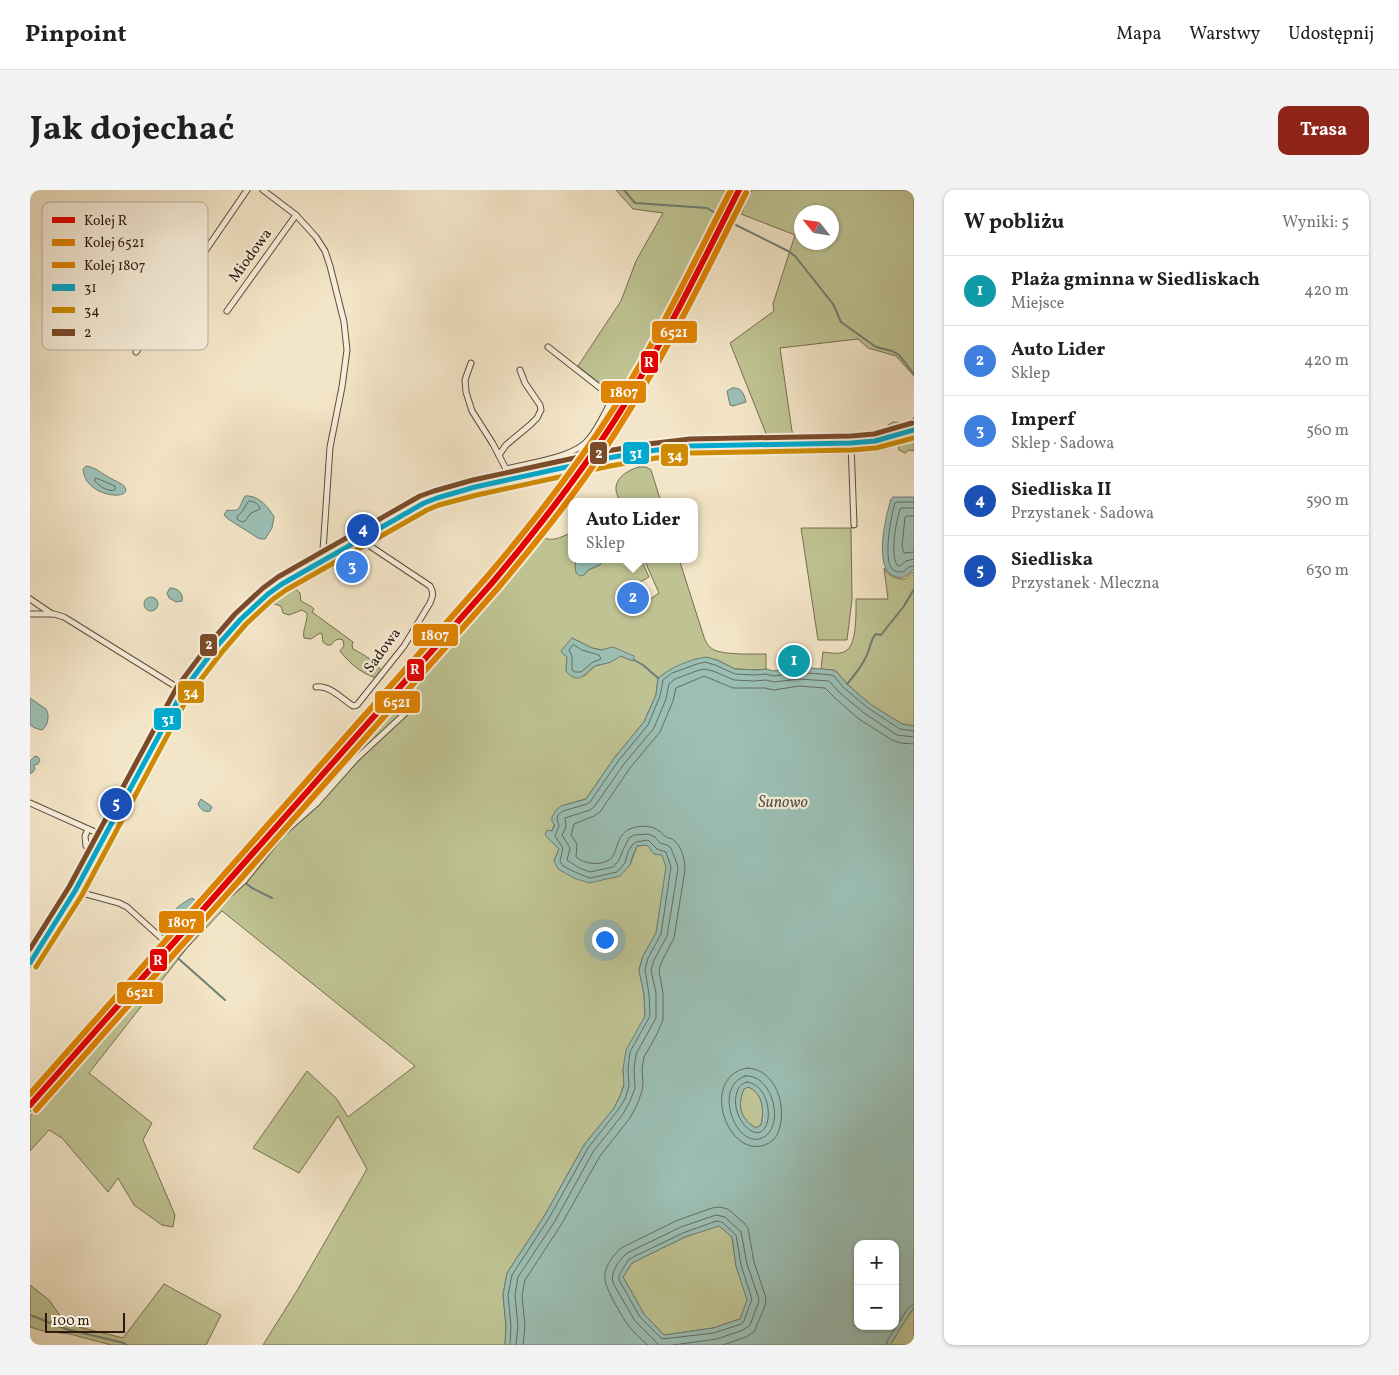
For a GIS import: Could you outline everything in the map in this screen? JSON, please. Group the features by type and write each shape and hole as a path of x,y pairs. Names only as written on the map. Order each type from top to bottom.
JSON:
{"main road":[{"path":"30,963 75,891 183,691 228,634 263,598 278,587 431,500 462,491 669,448 851,443 875,441 914,430"}],"street":[{"path":"208,247 247,190"},
{"path":"263,190 296,215 316,237 325,251 346,336 345,368 330,447 323,549 327,559"},
{"name":"Miodowa","path":"227,311 296,215"},
{"path":"506,468 564,455 580,448 589,440 613,398 548,347"},
{"path":"471,363 464,380 472,411 493,444 506,468 510,480"},
{"path":"499,456 506,445 537,418 541,410 540,405 525,383 520,370"},
{"path":"851,443 854,525"},
{"name":"Sadowa","path":"316,687 322,686 329,689 353,706 357,705 404,646 433,595 430,586 364,542 364,538"},
{"path":"30,599 52,614"},
{"path":"30,614 58,614 64,617 183,691"},
{"path":"75,891 127,907 178,952 222,902 244,881 282,834 316,804 356,759 414,706"},
{"path":"30,803 104,836"},
{"path":"88,829 85,836 86,846 94,854"}],"green space":[{"path":"616,190 735,190 624,403 578,366 621,301 636,261 663,213 633,209"},
{"path":"752,190 914,190 914,376 896,356 868,348 858,339 780,348 793,438 767,436 730,343 774,311 773,304 794,238 794,250 839,250 839,205 794,205 794,235 741,214"},
{"path":"893,422 906,423 900,429 891,432 888,425"},
{"path":"907,439 912,441 914,439 914,451 909,450 905,453 899,450 898,445"},
{"path":"646,467 651,470 660,498 619,498 616,485 620,478 631,470"},
{"path":"801,528 851,528 852,599 847,640 818,640"},
{"path":"568,534 568,563 575,563 584,575 588,570 601,563 643,563 649,577 624,591 635,610 659,593 646,563 680,563 704,636 710,647 725,653 766,654 766,669 735,669 717,660 696,659 658,678 656,695 644,722 615,757 586,799 561,806 552,831 545,835 559,849 554,861 630,865 637,846 647,845 663,855 667,867 656,933 643,956 639,970 644,994 645,1016 623,1069 624,1084 620,1096 614,1108 584,1145 545,1215 507,1273 503,1295 506,1326 505,1345 263,1345 298,1289 367,1169 338,1116 299,1173 253,1148 307,1071 336,1098 348,1117 415,1066 222,911 187,948 89,1073 152,1123 143,1140 175,1215 173,1227 162,1225 134,1205 118,1178 108,1192 62,1138 49,1130 30,1151 30,1116 170,954 167,952 535,535 545,539 557,538","holes":["572,638 592,648 633,656 633,661 621,656 610,662 595,666 584,676 566,671 566,655"]},
{"path":"884,568 888,574 898,579 905,579 914,572 914,726 902,724 870,704 847,684 837,672 821,669 823,652 842,653 847,650 853,641 856,599 888,599"},
{"path":"294,588 300,593 301,601 314,609 312,612 353,642 353,649 375,663 384,675 382,679 364,673 348,661 340,651 344,646 343,640 338,639 331,645 327,645 323,642 322,634 320,633 311,639 304,638 307,613 302,610 289,615 283,613 281,606 271,603 270,599 279,593"},
{"path":"748,1087 757,1094 762,1103 761,1125 756,1128 746,1120 741,1111 742,1095 744,1089"},
{"path":"719,1225 732,1237 736,1266 748,1300 740,1319 713,1328 664,1335 644,1314 623,1277 632,1263 685,1237"},
{"path":"164,1284 221,1315 206,1345 111,1345 70,1334 43,1331 30,1327 30,1285 49,1300 61,1317 79,1327 123,1338"},
{"path":"914,1307 914,1345 890,1345"}],"water":[{"path":"732,388 738,388 742,391 746,402 733,406 730,405 727,391"},
{"path":"86,466 96,469 121,484 126,491 123,494 117,495 100,492 86,479 83,469"},
{"path":"245,496 258,499 269,509 274,517 272,528 265,539 258,538 224,515 227,510 237,509"},
{"path":"893,497 914,497 914,570 902,577 894,576 888,571 884,563 884,529"},
{"path":"601,563 580,576 576,573 575,564"},
{"path":"170,588 179,592 182,596 182,601 176,602 169,598 167,593"},
{"path":"151,597 156,599 158,604 156,609 151,611 146,609 144,604 146,599"},
{"path":"572,638 592,648 601,650 613,647 634,656 634,660 621,656 611,662 595,666 582,677 575,678 566,671 567,657 561,651"},
{"name":"Sunowo","path":"706,657 735,669 766,669 774,671 798,667 833,670 870,704 902,724 914,726 914,1307 890,1345 505,1345 506,1326 503,1295 507,1273 545,1215 584,1145 614,1108 624,1085 623,1069 626,1050 645,1016 644,994 639,970 643,956 656,933 666,867 662,855 654,854 647,845 637,846 630,865 620,876 589,883 574,878 558,869 554,861 559,849 545,835 547,830 552,831 555,825 552,822 552,817 556,810 561,806 586,799 615,757 644,722 656,695 658,678 687,662","holes":["748,1087 753,1090 762,1103 761,1125 756,1128 746,1120 741,1111 744,1089","719,1226 732,1237 736,1266 747,1300 740,1319 713,1328 664,1335 644,1314 623,1277 632,1263 685,1237"]},
{"path":"30,698 47,711 47,723 42,730 30,725"},
{"path":"35,756 40,760 38,764 34,765 35,769 30,773 30,761"},
{"path":"201,799 212,807 210,811 205,811 200,807 198,804"},
{"path":"192,898 195,902 182,917 177,920 171,918 170,916 177,908"}],"waterway":[{"path":"624,190 635,203 707,208 717,214"},
{"path":"732,223 795,256 833,304 841,322 876,347 899,355 914,374"},
{"path":"596,455 660,353"},
{"path":"626,395 635,380"},
{"path":"913,425 914,418"},
{"path":"541,517 573,473"},
{"path":"480,591 540,516"},
{"path":"496,583 536,535 540,539"},
{"path":"847,684 864,661 874,636 876,634 881,635 904,606 914,589"},
{"path":"271,826 433,643"},
{"path":"274,839 303,805 303,802 430,658"},
{"path":"634,660 658,678"},
{"path":"170,939 231,870"},
{"path":"239,878 252,888 272,898"},
{"path":"30,1099 163,947"},
{"path":"171,952 225,1000"},
{"path":"30,1111 168,954"},
{"path":"30,1315 66,1329 127,1345"}],"rail line":[{"name":"1807","path":"30,1094 486,578 538,515 586,450 632,379 676,299 731,190"},
{"name":"R","path":"30,1105 492,583 544,519 593,453 639,381 739,190"},
{"name":"6521","path":"570,498 599,457 645,385 690,304 746,193"},
{"name":"6521","path":"36,1110 498,588 568,500"}],"transit line":[{"name":"2","path":"30,949 69,887 177,687 210,643 235,614 278,577 420,496 473,480 648,444 690,439 851,436 874,434 912,423"},
{"name":"31","path":"30,963 75,891 183,691 216,647 241,619 282,584 424,503 475,487 649,451 690,446 851,443 875,441 914,430"},
{"name":"34","path":"36,967 82,895 189,695 246,624 286,590 427,510 477,495 610,466 690,453 852,450 876,448 914,438"}],"place":[{"name":"Siedliska II","path":"363,530"},
{"name":"Imperf","path":"352,567"},
{"name":"Auto Lider","path":"633,598"},
{"name":"Plaża gminna w Siedliskach","path":"794,661"},
{"name":"Siedliska","path":"116,804"}]}
